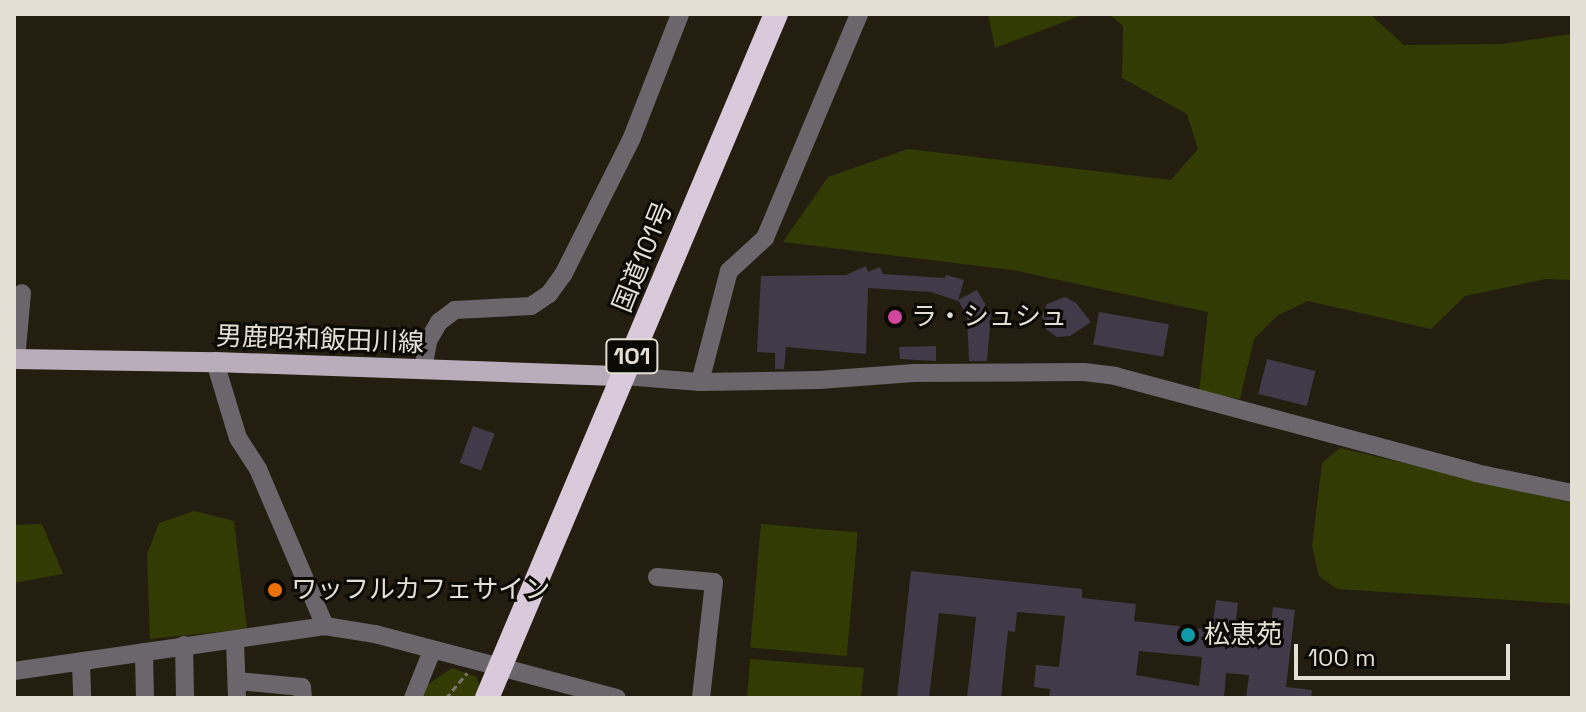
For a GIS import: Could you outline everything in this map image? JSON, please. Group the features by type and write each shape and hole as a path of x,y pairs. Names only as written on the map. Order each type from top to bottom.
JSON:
{"highway":[{"name":"国道101号","path":"487,698 487,665 624,376 776,14"}],"main road":[{"name":"男鹿昭和飯田川線","path":"15,359 215,362 624,376"}],"street":[{"path":"423,370 428,341 439,322 455,310 531,306 549,294 563,275 631,140 680,14"},
{"path":"700,382 729,271 765,238 859,14"},
{"path":"15,359 22,293"},
{"path":"215,362 238,438 258,469 325,626"},
{"path":"624,376 700,382 819,380 929,372 1084,372 1115,376 1476,473 1572,493"},
{"path":"657,577 714,582 701,698"},
{"path":"14,671 325,626 375,634 581,693 617,698"},
{"path":"235,641 237,689 302,687 303,698"},
{"path":"184,645 185,698"},
{"path":"413,698 432,651"},
{"path":"144,652 145,698"},
{"path":"81,663 82,698"}],"path":[{"path":"446,698 487,665"}],"green space":[{"path":"988,14 1085,14 995,48"},
{"path":"1109,14 1370,14 1404,45 1502,44 1572,34 1572,280 1546,279 1465,296 1431,329 1308,301 1278,315 1254,339 1240,399 1199,392 1208,312 1012,270 783,242 828,177 908,149 1171,180 1198,149 1187,114 1122,78 1123,26"},
{"path":"1340,448 1572,503 1572,604 1337,589 1319,576 1312,546 1322,463"},
{"path":"194,511 234,521 247,629 150,639 147,554 159,523"},
{"path":"42,524 63,574 14,583 14,525"},
{"path":"761,524 858,532 847,656 750,648"},
{"path":"750,659 864,668 861,698 747,698"},
{"path":"452,668 477,677 480,689 477,698 422,698 427,685"}],"building":[{"path":"866,266 868,272 880,267 883,274 945,278 946,275 964,280 958,301 931,292 868,288 866,354 786,347 784,369 775,369 775,353 757,352 761,276 846,275"},
{"path":"977,290 991,314 987,361 969,361 967,316 958,300"},
{"path":"1065,297 1076,303 1091,322 1070,336 1057,337 1046,329 1042,316 1047,304"},
{"path":"1099,312 1169,324 1163,357 1093,344"},
{"path":"936,346 936,361 900,359 899,347"},
{"path":"1267,359 1316,371 1307,406 1258,394"},
{"path":"473,426 495,434 481,471 460,463"},
{"name":"松恵苑","path":"911,571 1082,589 1082,598 1136,604 1134,621 1212,630 1216,600 1238,603 1235,628 1270,632 1273,607 1295,610 1286,687 1312,690 1311,698 1246,698 1249,675 1226,673 1224,698 1049,698 1050,689 1034,687 1036,665 1059,667 1065,616 1017,612 1015,632 1008,631 1001,698 967,698 976,617 939,613 929,698 897,698","holes":["1139,651 1202,657 1199,686 1136,675"]}],"place":[{"name":"ラ・シュシュ","path":"895,317"},
{"name":"ワッフルカフェサイン","path":"275,590"},
{"name":"松恵苑","path":"1188,635"}]}
